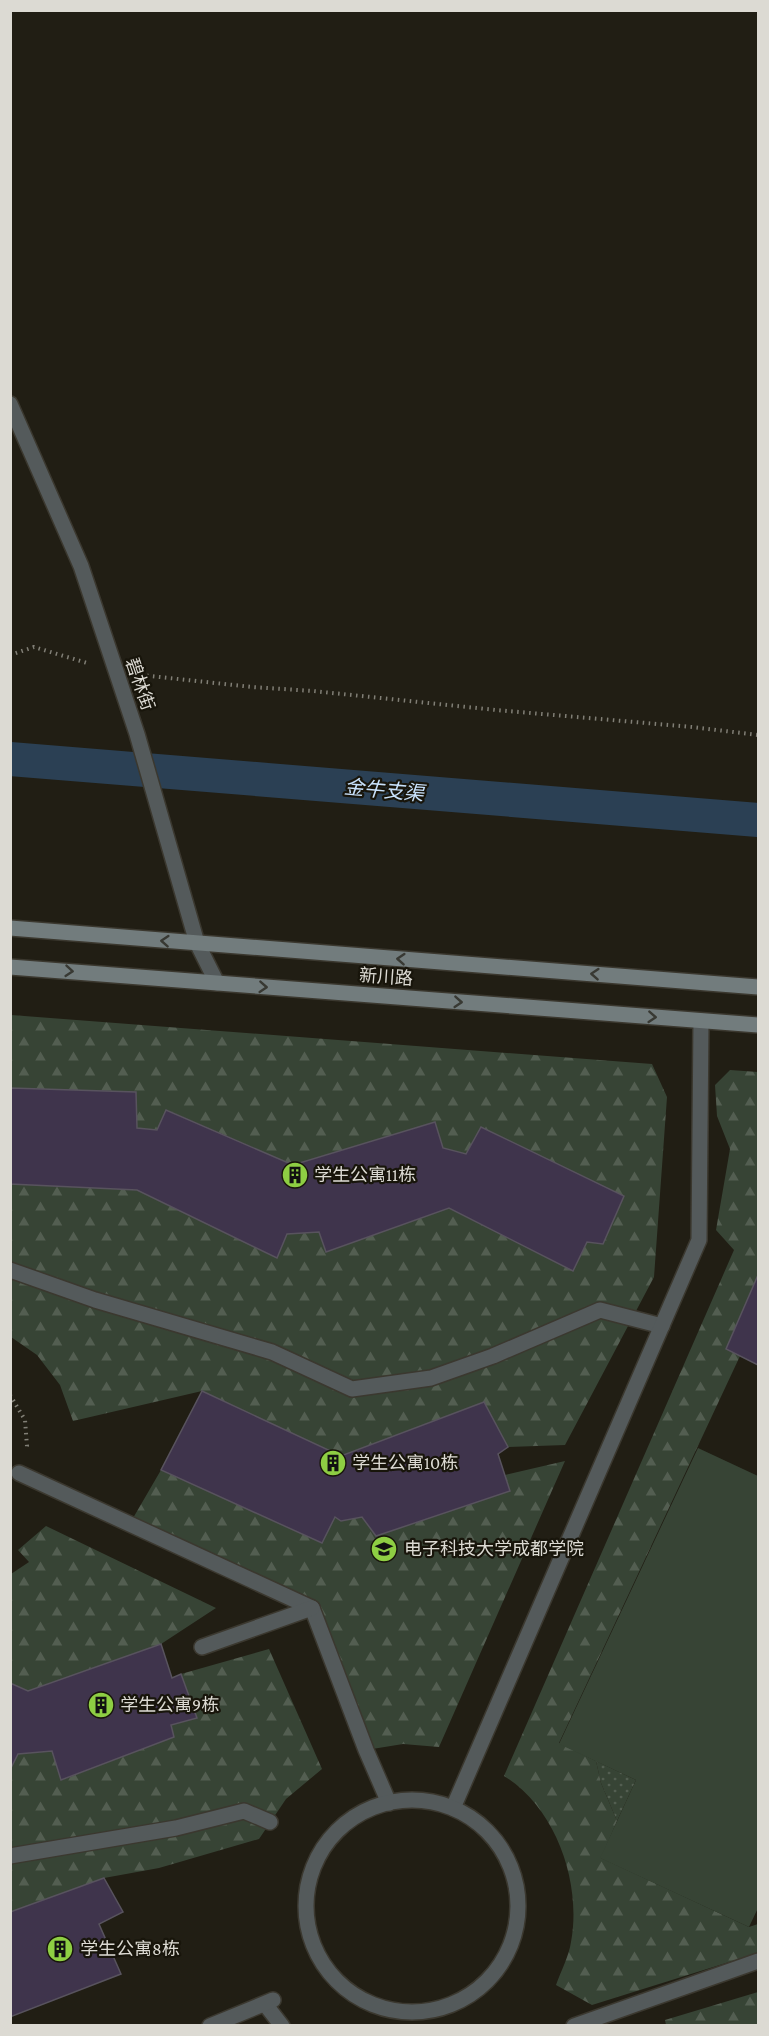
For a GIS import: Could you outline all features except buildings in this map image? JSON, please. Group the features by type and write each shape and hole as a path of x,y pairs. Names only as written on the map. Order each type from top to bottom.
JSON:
{"main road":[{"name":"新川路","path":"10,928 759,987"},
{"name":"新川路","path":"10,967 759,1026"}],"street":[{"name":"碧林街","path":"10,404 81,566 137,734 197,943 217,983"},
{"path":"453,1808 699,1240 701,1021"},
{"path":"10,1270 95,1300 272,1352 352,1389 431,1378 493,1356 600,1311 662,1326"},
{"path":"19,1473 312,1608 366,1750 389,1803"},
{"path":"202,1647 312,1608"},
{"path":"408,1798 444,1804 453,1808 475,1819 500,1844 515,1875 519,1910 513,1944 495,1974 469,1997 437,2010 403,2013 389,2011 369,2003 339,1984 317,1955 306,1921 306,1885 319,1852 342,1824 373,1806 408,1798"},
{"path":"10,1856 176,1828 243,1812 270,1822"},
{"path":"574,2025 759,1961"},
{"path":"210,2025 269,2002 282,2025"},
{"path":"383,2025 389,2011"}],"path":[{"path":"10,656 34,647 115,672 759,735"},
{"path":"10,1395 25,1420 27,1446 19,1473"}],"green space":[{"path":"11,1015 652,1064 667,1097 654,1277 565,1445 508,1447 484,1402 341,1456 202,1391 73,1421 60,1385 37,1355 11,1337 11,1184 137,1190 277,1258 287,1234 319,1232 326,1251 449,1208 603,1244 623,1196 481,1128 466,1154 443,1148 435,1122 293,1165 167,1110 157,1130 137,1128 136,1092 11,1088"},
{"path":"730,1070 758,1072 758,1275 727,1348 740,1356 559,1743 596,1761 601,1783 617,1821 601,1858 749,1927 758,1924 758,1953 592,2005 556,1985 570,1947 573,1919 568,1872 561,1849 538,1807 504,1776 734,1250 716,1230 730,1149 717,1116 715,1085"},
{"path":"698,1448 758,1476 758,1908 749,1927 600,1858 636,1780 559,1744"},
{"path":"565,1461 439,1747 403,1744 366,1750 312,1608 129,1525 161,1470 322,1543 335,1517 362,1517 376,1535 510,1491 505,1475"},
{"path":"46,1526 216,1608 161,1644 28,1691 11,1683 11,1574 29,1562 18,1550"},
{"path":"269,1649 322,1769 286,1799 259,1839 159,1868 104,1878 11,1912 10,1770 18,1754 52,1751 62,1780 174,1737 171,1725 197,1718 181,1674"},
{"path":"596,1761 636,1780 617,1821 601,1783"},
{"path":"758,1992 758,2025 666,2025 665,2020"}],"waterway":[{"name":"金牛支渠","path":"10,759 758,820"}],"place":[{"name":"学生公寓11栋","path":"295,1175"},
{"name":"学生公寓10栋","path":"333,1463"},
{"name":"电子科技大学成都学院","path":"384,1549"},
{"name":"学生公寓9栋","path":"101,1705"},
{"name":"学生公寓8栋","path":"60,1949"}]}
